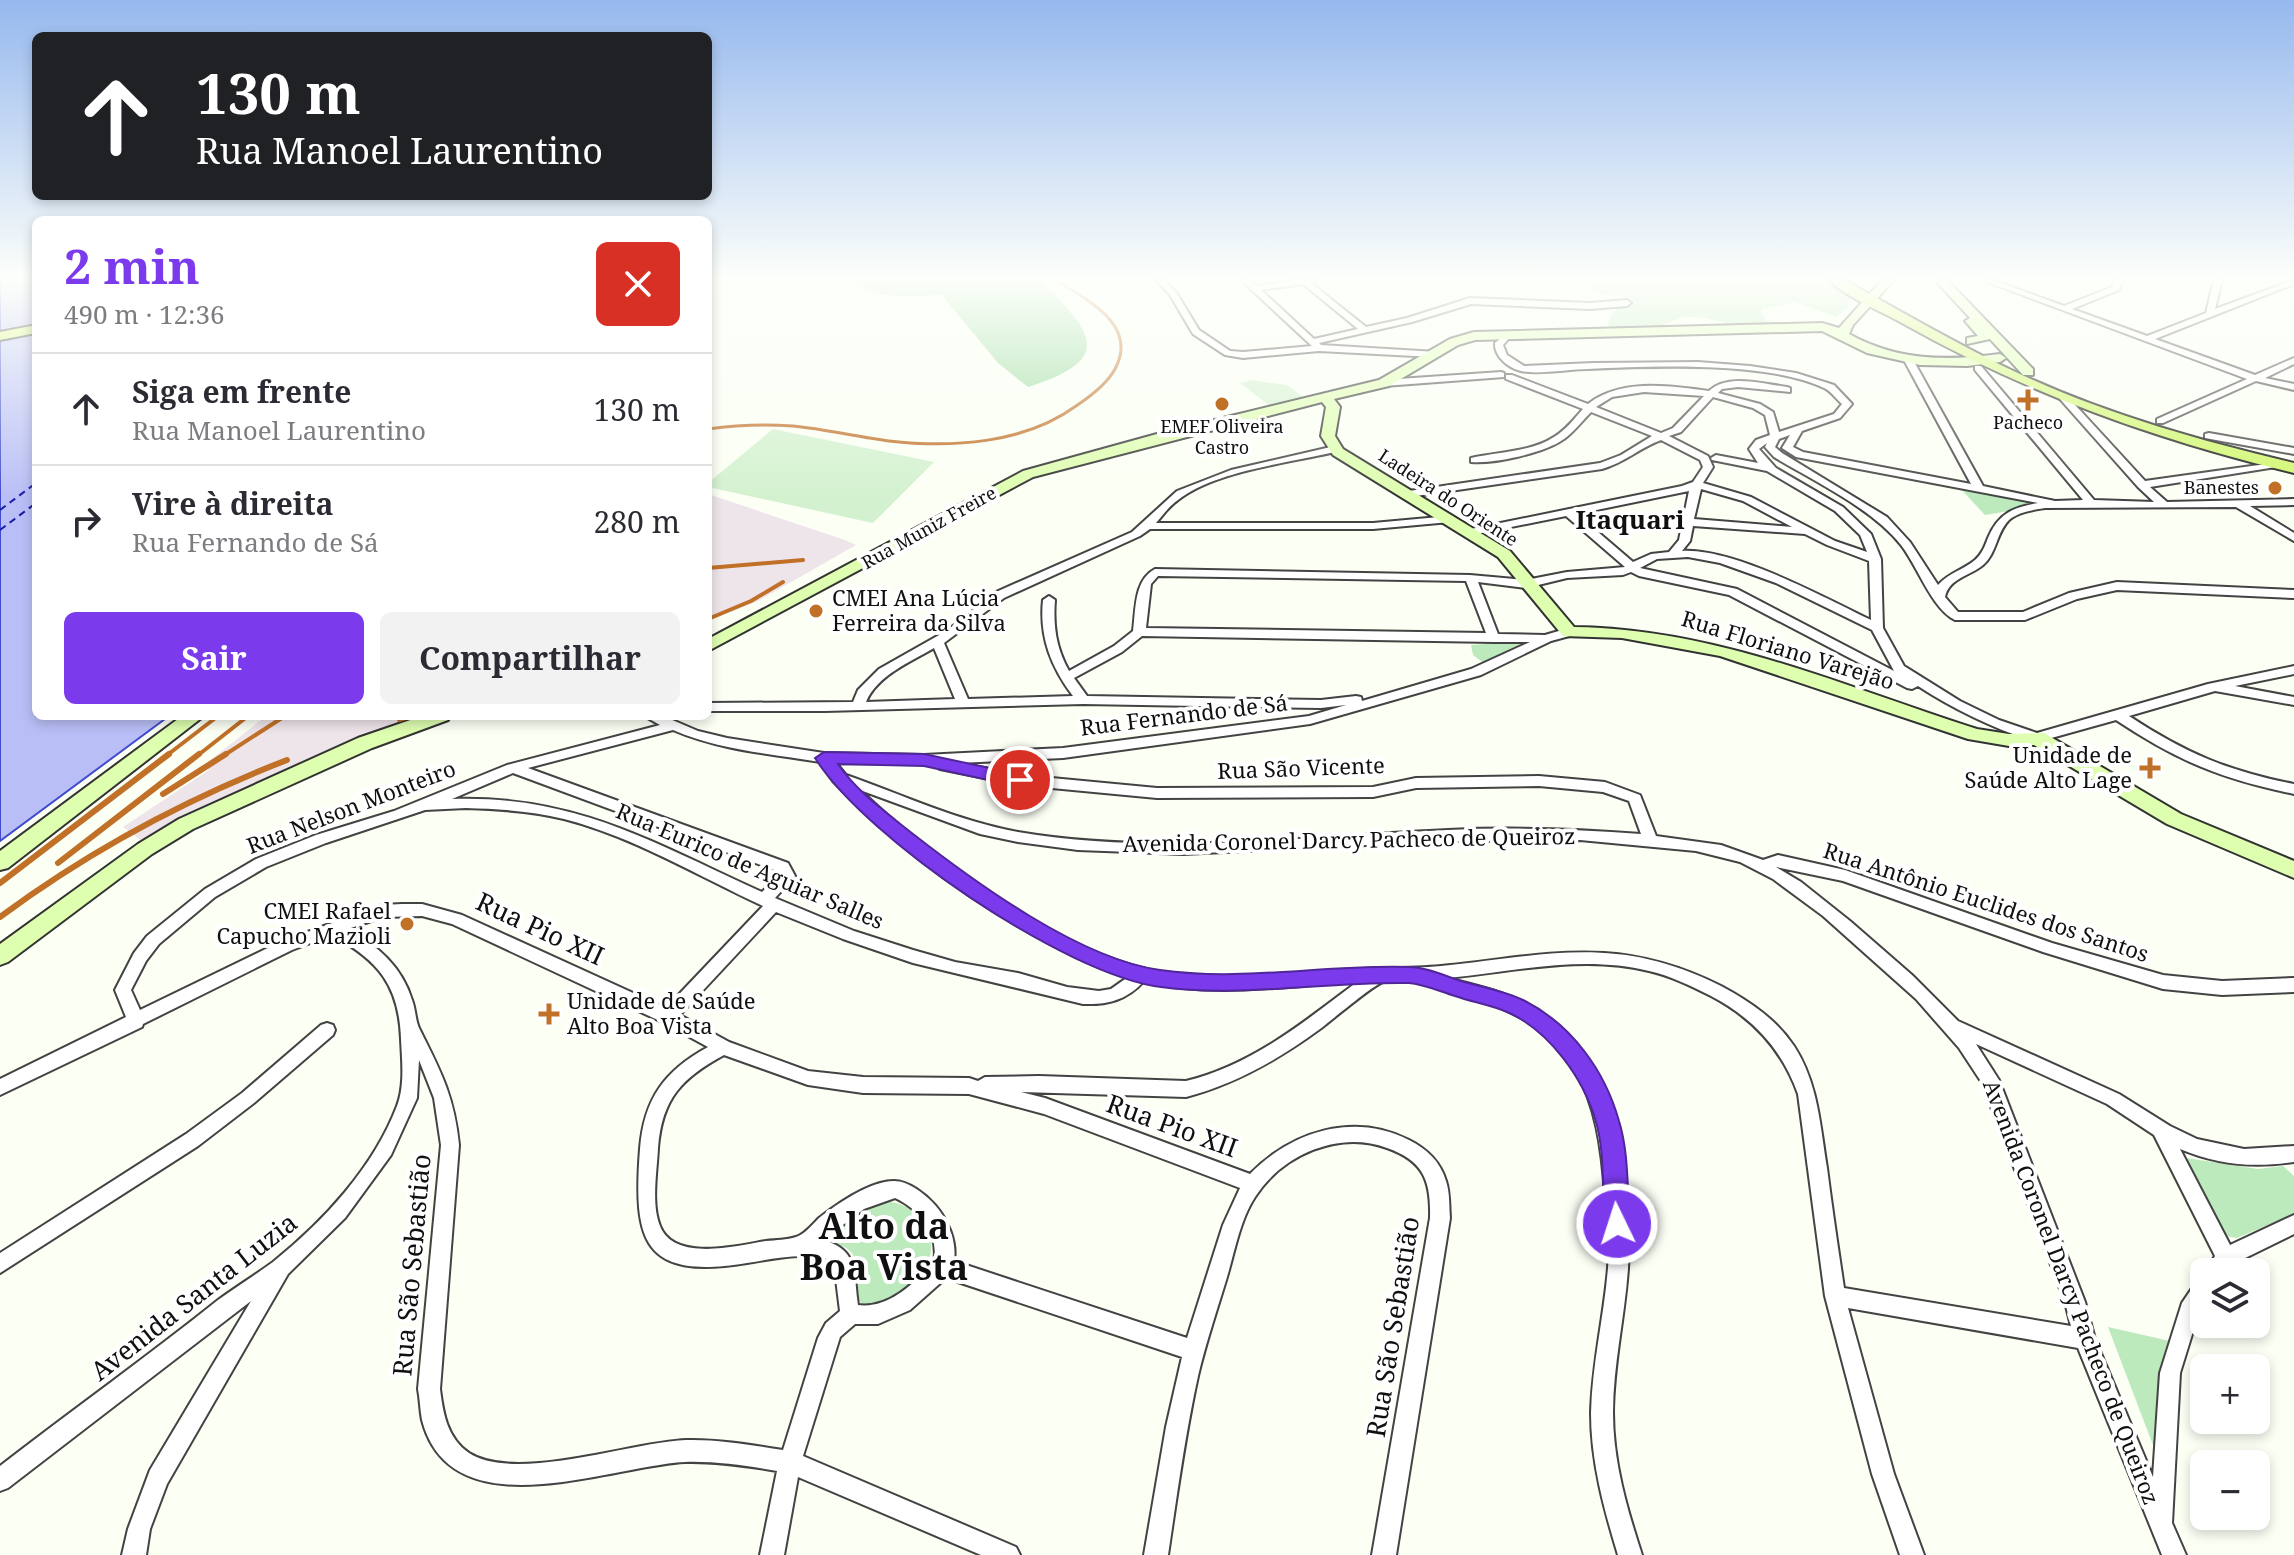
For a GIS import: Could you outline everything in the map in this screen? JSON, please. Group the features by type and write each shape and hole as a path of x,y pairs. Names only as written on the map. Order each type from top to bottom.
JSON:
{"main road":[{"path":"1964,353 1980,364"},
{"path":"1997,353 2007,357 2022,375 2063,397 2168,433 2294,468"},
{"path":"1956,365 1980,364 2022,375 2209,436 2294,458"}],"street":[{"path":"1231,353 1243,355 1261,353"},
{"path":"1415,353 1434,354"},
{"name":"Rua Muniz Freire","path":"712,628 1028,474 1162,437 1384,383 1437,353"},
{"path":"1501,353 1506,374"},
{"path":"1881,353 1909,360 1956,365"},
{"path":"2003,353 2007,357 1980,364 2093,505"},
{"path":"2184,353 2254,378 2294,387"},
{"path":"1503,357 1523,369"},
{"path":"1909,360 1979,489"},
{"path":"2160,421 2294,361"},
{"path":"1384,383 1506,374 1523,369 1756,367 1811,380 1838,391 1846,398 1846,407 1837,416 1775,436 1760,442 1754,449 1710,458"},
{"path":"1506,374 1710,458 1772,470"},
{"path":"1409,494 1589,469 1625,457 1648,441 1683,426 1719,386 1731,384 1787,390"},
{"path":"1475,460 1558,439 1587,408 1609,394 1636,389 1709,395 1765,410 1773,419 1775,436 1770,447 1778,455 1883,519 1906,544 1939,597 1955,616 1994,619 2025,616 2101,588 2133,585 2294,594"},
{"path":"2063,397 2142,485 2164,505"},
{"path":"858,705 863,693 884,672 938,642 1000,595 1080,561 1149,526 1168,502 1196,486 1335,449 1327,431 1333,407 1326,398"},
{"path":"1798,430 1787,448 1794,453 2070,506"},
{"path":"2209,436 2294,451"},
{"name":"Ladeira do Oriente","path":"1335,449 1504,554 1569,632"},
{"path":"1754,449 1772,470 1854,520 1865,534 1875,559 1877,628 1899,668 1935,692 1984,718 2037,738 2174,819 2294,870"},
{"path":"1673,554 1684,541 1697,484 1710,458"},
{"path":"2142,485 2276,464"},
{"path":"1471,532 1697,484 1758,504 1808,531 1875,559"},
{"path":"1939,597 1939,591 1948,581 1983,560 2006,517 2036,507 2294,502"},
{"path":"2238,504 2294,538"},
{"path":"1567,511 1644,575 1733,592 1904,682 1935,692"},
{"path":"1149,526 1373,526 1450,519"},
{"path":"1688,522 1808,531"},
{"name":"Rua Muniz Freire","path":"712,644 921,525"},
{"path":"1139,632 1145,584 1155,572 1470,578 1532,584 1567,575 1623,572 1655,556 1673,554 1709,556 1743,567 1819,598 1877,628"},
{"path":"1064,576 1080,561"},
{"path":"1470,578 1494,638"},
{"path":"1049,600 1049,639 1065,678 1083,700"},
{"path":"1065,678 1118,649 1139,632 1547,638"},
{"name":"Rua Floriano Varejão","path":"1388,696 1476,672 1547,638 1569,632 1656,635 1720,651 1975,735 2009,740 2037,738"},
{"path":"938,642 963,703"},
{"path":"2037,738 2213,687 2294,670"},
{"path":"2213,687 2294,701"},
{"path":"712,707 1083,700 1321,704 1388,696"},
{"name":"Rua Fernando de Sá","path":"660,720 727,742 824,758 924,760 1077,752 1285,726 1388,696"},
{"path":"2118,715 2203,767 2294,789"},
{"path":"0,862 190,720"},
{"path":"0,956 145,849 186,824 353,749 430,720"},
{"name":"Rua Nelson Monteiro","path":"136,1022 123,990 130,974 153,940 210,893 288,851 426,805 512,768 673,726"},
{"path":"824,758 837,777 866,806 973,891 1083,954 1140,975 1218,983 1412,975 1556,957 1627,959 1682,973 1733,1000 1757,1018 1798,1065 1807,1094 1835,1296 1883,1474 1912,1555"},
{"name":"Rua São Vicente","path":"924,760 1009,779 1157,793 1373,792 1416,783 1460,781 1572,783 1605,787 1635,798 1651,841"},
{"path":"512,768 783,867 787,876 769,902 668,1017"},
{"name":"Avenida Coronel Darcy Pacheco de Queiroz","path":"837,777 964,824 1026,837 1117,847 1207,847 1478,833 1585,835 1731,853 1762,866 1864,942 1954,1026 1990,1080 2075,1302 2085,1339 2174,1555"},
{"name":"Rua Eurico de Aguiar Salles","path":"426,805 501,804 581,819 640,840 769,902 880,946 938,964 1088,998 1122,994 1140,975"},
{"name":"Rua Antônio Euclides dos Santos","path":"1762,866 1778,860 1845,876 2049,948 2163,982 2222,988 2294,985"},
{"name":"Rua Pio XII","path":"0,1087 286,946 382,911 422,910 440,913 668,1017 723,1047 808,1078 834,1083 969,1086 1045,1106 1253,1184"},
{"name":"Avenida Santa Luzia","path":"0,1480 283,1266 335,1213 393,1132 410,1087 411,1030 403,994 396,976 384,961 363,944 333,928"},
{"path":"1412,975 1496,998 1535,1018 1573,1052 1599,1096 1609,1125 1619,1244 1602,1413 1612,1500 1630,1555"},
{"path":"969,1086 1039,1084 1186,1089 1203,1086 1229,1076 1271,1050 1378,976"},
{"path":"1954,1026 2132,1108 2161,1130 2190,1146 2229,1155 2277,1157 2294,1154"},
{"path":"0,1264 192,1140 248,1098 327,1030"},
{"name":"Rua São Sebastião","path":"411,1030 434,1069 448,1117 450,1145 429,1389 433,1420 443,1441 460,1460 503,1474 536,1474 686,1451 790,1462 1008,1555"},
{"path":"723,1047 685,1070 658,1100 649,1147 649,1222 653,1236 664,1247 683,1256 704,1259 803,1246 833,1252 846,1268 847,1304 852,1314 864,1317 891,1309 919,1292 943,1267 945,1249 935,1221 920,1201 896,1189 882,1191 824,1225 803,1246"},
{"path":"2161,1130 2218,1258"},
{"name":"Rua São Sebastião","path":"1253,1184 1290,1154 1311,1142 1350,1133 1385,1138 1410,1149 1430,1165 1436,1176 1441,1195 1440,1218 1384,1555"},
{"path":"1156,1555 1194,1351 1237,1210 1253,1184"},
{"path":"2232,1258 2294,1224"},
{"path":"134,1555 139,1529 158,1478 283,1266"},
{"path":"943,1267 1194,1351"},
{"path":"1835,1296 2085,1339"},
{"path":"2162,1525 2170,1373 2190,1309"},
{"path":"772,1555 790,1462 828,1338 852,1314"}],"shaded area":[{"path":"712,495 856,545 758,601 712,619"},
{"path":"261,720 408,720 146,844 123,827 209,770 204,765"}],"green space":[{"path":"989,353 1085,353 1075,366 1028,387"},
{"path":"1251,380 1287,385 1307,400 1273,408 1240,383"},
{"path":"773,429 934,462 873,523 712,488 712,480"},
{"path":"1959,487 2050,504 1985,515"},
{"path":"1529,641 1485,664 1473,655 1471,645"},
{"path":"2180,1157 2258,1169 2283,1166 2294,1176 2294,1214 2237,1238 2225,1236"},
{"path":"881,1202 894,1202 915,1213 929,1233 930,1257 920,1277 903,1292 882,1303 864,1305 856,1299 854,1257 850,1251 828,1242 826,1237 853,1213"},
{"path":"2108,1327 2170,1341 2162,1365 2156,1453"}],"water":[{"path":"0,353 32,353 32,720 164,720 0,841"}],"ferry route":[{"path":"0,510 32,486"},
{"path":"0,530 32,506"}],"railway":[{"path":"712,429 793,426 889,441 937,444 1010,436 1056,419 1082,402 1112,374 1121,353"},
{"path":"712,568 803,560"},
{"path":"712,617 751,601 783,582"},
{"path":"166,756 213,720"},
{"path":"197,756 243,720"},
{"path":"223,756 279,720"},
{"path":"0,883 169,754"},
{"path":"58,863 199,754"},
{"path":"163,794 226,754"},
{"path":"0,917 68,870 138,829 211,792 287,760"}],"place":[{"name":"Pacheco","path":"2028,400"},
{"name":"EMEF Oliveira Castro","path":"1222,404"},
{"name":"Banestes","path":"2275,488"},
{"name":"CMEI Ana Lúcia Ferreira da Silva","path":"816,611"},
{"name":"Unidade de Saúde Alto Lage","path":"2150,768"},
{"name":"CMEI Rafael Capucho Mazioli","path":"407,924"},
{"name":"Unidade de Saúde Alto Boa Vista","path":"549,1014"}],"district":[{"name":"Itaquari","path":"1630,520"},
{"name":"Alto da Boa Vista","path":"884,1246"}],"route":[{"path":"1020,780 987,776 924,760 824,758 837,777 866,806 973,891 1083,954 1128,972 1160,979 1218,983 1412,975 1515,1006 1535,1018 1573,1052 1599,1096 1609,1125 1617,1224"}]}
